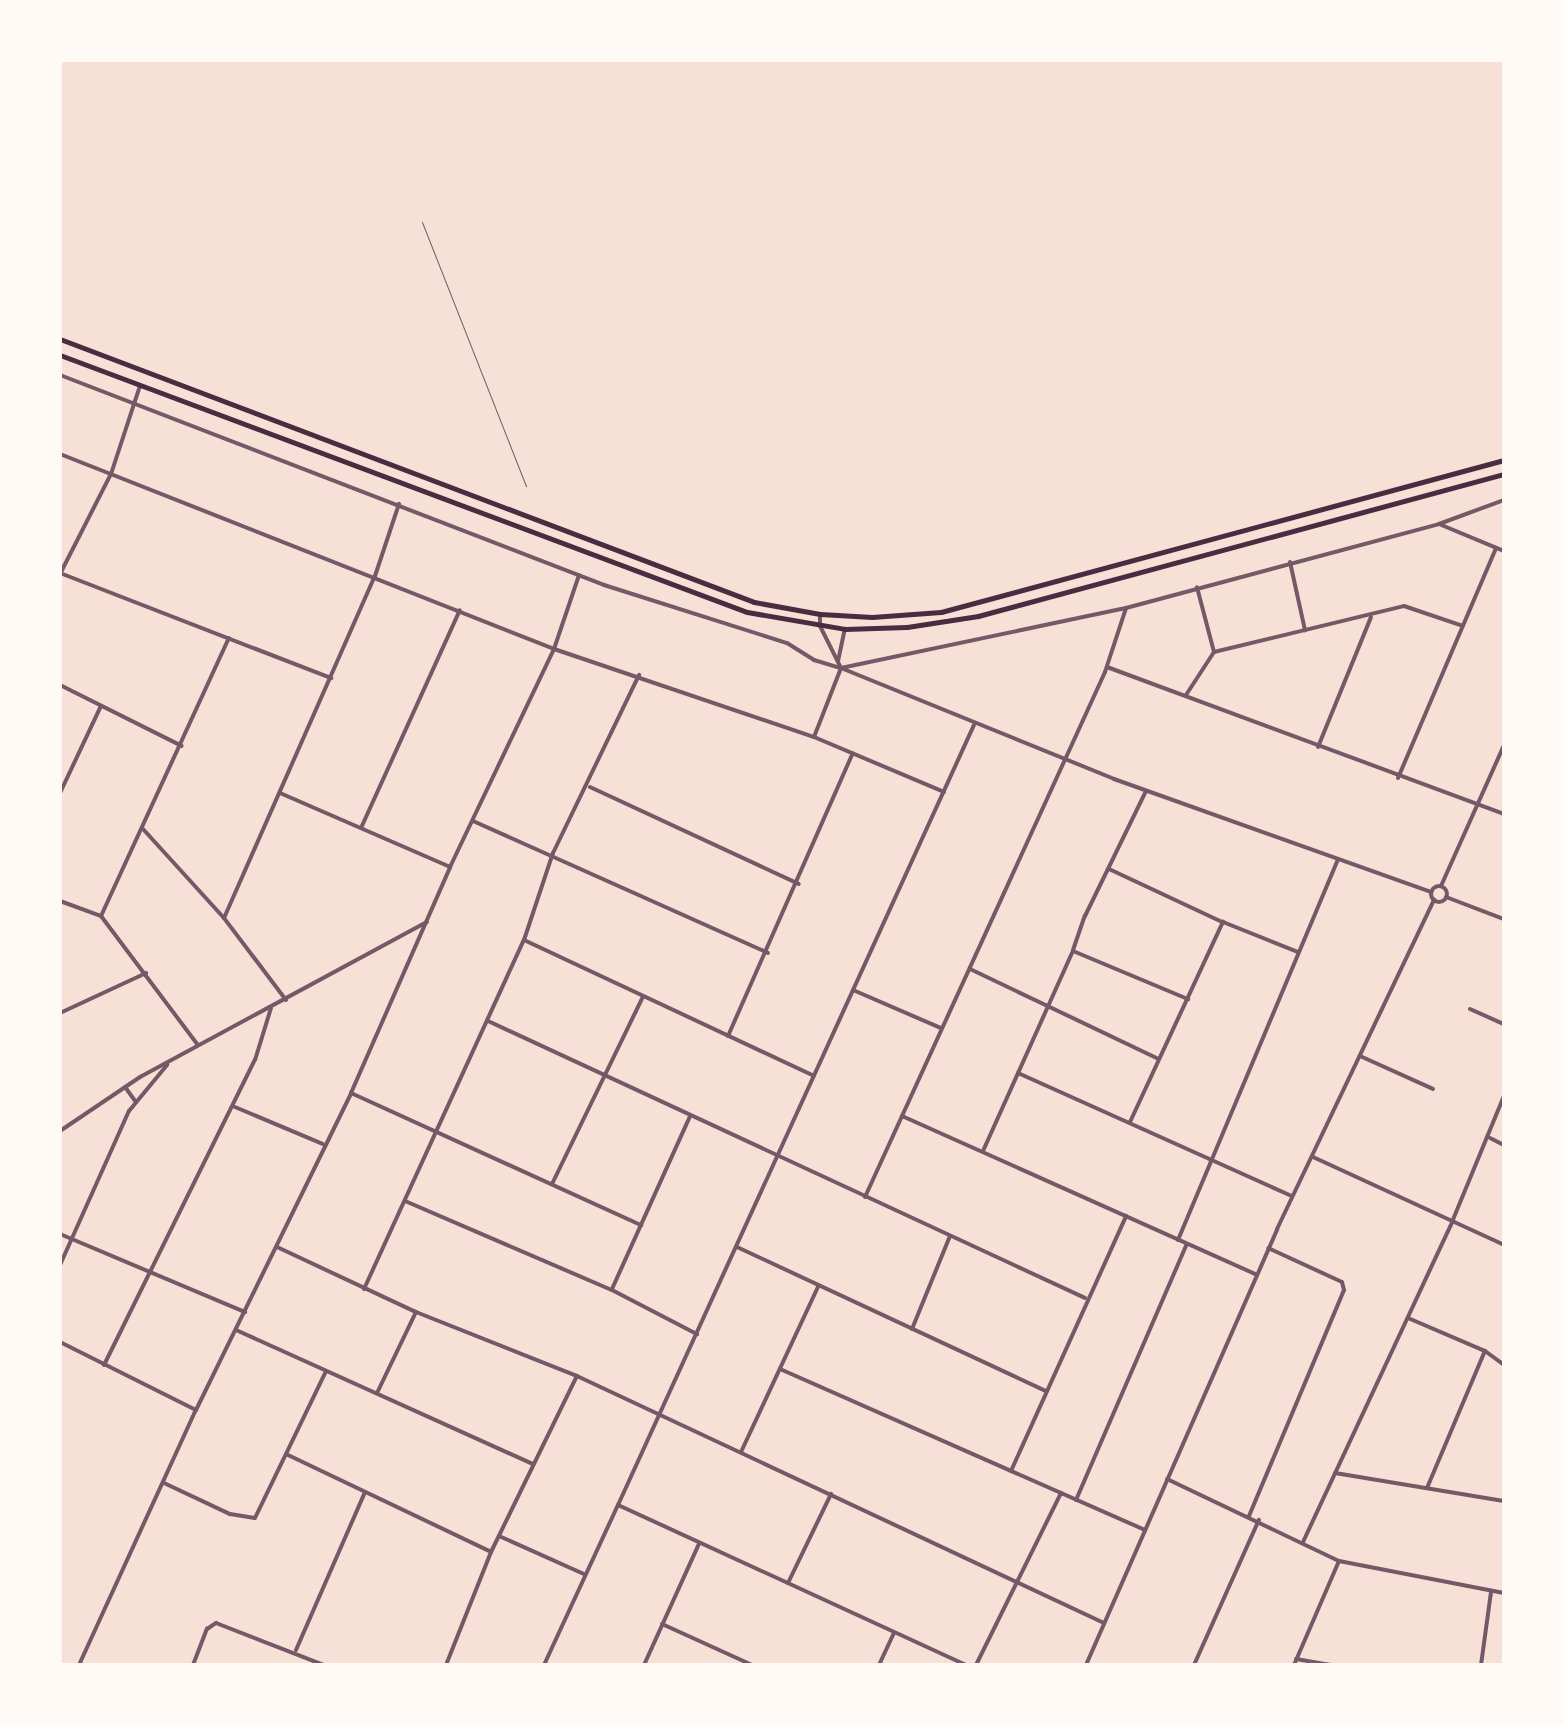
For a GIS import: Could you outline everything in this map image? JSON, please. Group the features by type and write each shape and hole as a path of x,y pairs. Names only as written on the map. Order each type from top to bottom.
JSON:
{"main road":[{"path":"60,339 754,602 862,618 941,612 1504,460"},
{"path":"68,358 74,344"},
{"path":"60,355 747,612 846,629 907,627 978,616 1504,474"},
{"path":"512,526 516,514"}],"street":[{"path":"60,375 578,575 786,643 814,660 974,725 1430,892 1434,900"},
{"path":"140,386 110,474 60,573 331,678"},
{"path":"60,454 554,649 639,674 814,737 944,792"},
{"path":"841,668 1126,608 1439,524 1504,500"},
{"path":"224,918 375,576 398,504"},
{"path":"1439,524 1504,551"},
{"path":"1398,779 1496,548"},
{"path":"1290,562 1306,632"},
{"path":"79,1665 196,1410 351,1093 450,867 554,649 578,575"},
{"path":"1197,587 1214,652"},
{"path":"1186,695 1214,652 1404,606 1463,626"},
{"path":"865,1197 1107,668 1126,608"},
{"path":"361,828 460,610"},
{"path":"814,737 841,668 831,656 820,626 820,614"},
{"path":"1318,747 1371,617"},
{"path":"838,661 846,629"},
{"path":"101,916 229,638"},
{"path":"1107,668 1398,779 1504,814"},
{"path":"364,1289 524,940 553,854 589,787 639,674"},
{"path":"60,685 182,746"},
{"path":"60,793 100,706"},
{"path":"544,1665 974,725"},
{"path":"1430,892 1441,886 1504,745"},
{"path":"728,1036 799,884 853,753"},
{"path":"589,787 799,884"},
{"path":"982,1151 1049,1007 1085,916 1146,791"},
{"path":"280,793 450,867"},
{"path":"473,820 768,952"},
{"path":"143,828 224,918 286,1000"},
{"path":"1178,1240 1208,1160 1338,859"},
{"path":"1110,869 1300,953"},
{"path":"1441,886 1446,897"},
{"path":"1434,900 1446,897 1504,919"},
{"path":"1086,1665 1268,1248 1434,900"},
{"path":"60,902 101,916 148,972 199,1046"},
{"path":"60,1131 124,1087 427,922"},
{"path":"1130,1122 1224,922"},
{"path":"524,940 814,1076"},
{"path":"1073,951 1188,999"},
{"path":"970,969 1159,1058"},
{"path":"60,1013 148,972"},
{"path":"853,990 942,1028"},
{"path":"552,1184 643,997"},
{"path":"104,1365 261,1046 270,1008"},
{"path":"1470,1010 1504,1024"},
{"path":"488,1021 1086,1298"},
{"path":"1360,1056 1433,1090"},
{"path":"60,1265 135,1102 170,1062"},
{"path":"1018,1073 1292,1196"},
{"path":"124,1087 135,1102"},
{"path":"351,1093 641,1225"},
{"path":"1302,1542 1452,1222 1504,1096"},
{"path":"232,1106 323,1144"},
{"path":"612,1290 690,1116"},
{"path":"902,1116 1256,1275"},
{"path":"1488,1138 1504,1145"},
{"path":"1312,1157 1504,1245"},
{"path":"405,1201 612,1290 696,1334"},
{"path":"1011,1471 1126,1216"},
{"path":"60,1234 245,1312"},
{"path":"912,1328 950,1236"},
{"path":"1076,1500 1187,1244"},
{"path":"736,1246 1046,1390"},
{"path":"277,1247 416,1312 577,1376 1104,1623"},
{"path":"1249,1516 1344,1290 1342,1282 1268,1248"},
{"path":"741,1453 819,1284"},
{"path":"377,1393 416,1312"},
{"path":"1408,1318 1485,1351 1504,1365"},
{"path":"236,1330 533,1464"},
{"path":"60,1342 196,1410"},
{"path":"1426,1488 1485,1351"},
{"path":"780,1369 1145,1530"},
{"path":"162,1482 251,1519 262,1510 325,1373"},
{"path":"446,1665 499,1536 577,1376"},
{"path":"288,1454 492,1552"},
{"path":"1335,1472 1504,1502"},
{"path":"1167,1478 1338,1560 1504,1593"},
{"path":"296,1650 365,1492"},
{"path":"976,1665 1061,1493"},
{"path":"788,1583 831,1494"},
{"path":"618,1505 966,1665"},
{"path":"1194,1665 1259,1520"},
{"path":"499,1536 584,1574"},
{"path":"644,1665 700,1544"},
{"path":"1330,1665 1295,1662 1338,1560"},
{"path":"1482,1665 1491,1592"},
{"path":"193,1665 207,1629 216,1623 296,1650 324,1665"},
{"path":"662,1624 752,1665"},
{"path":"879,1665 894,1632"}],"lane":[{"path":"422,222 526,486"}]}
